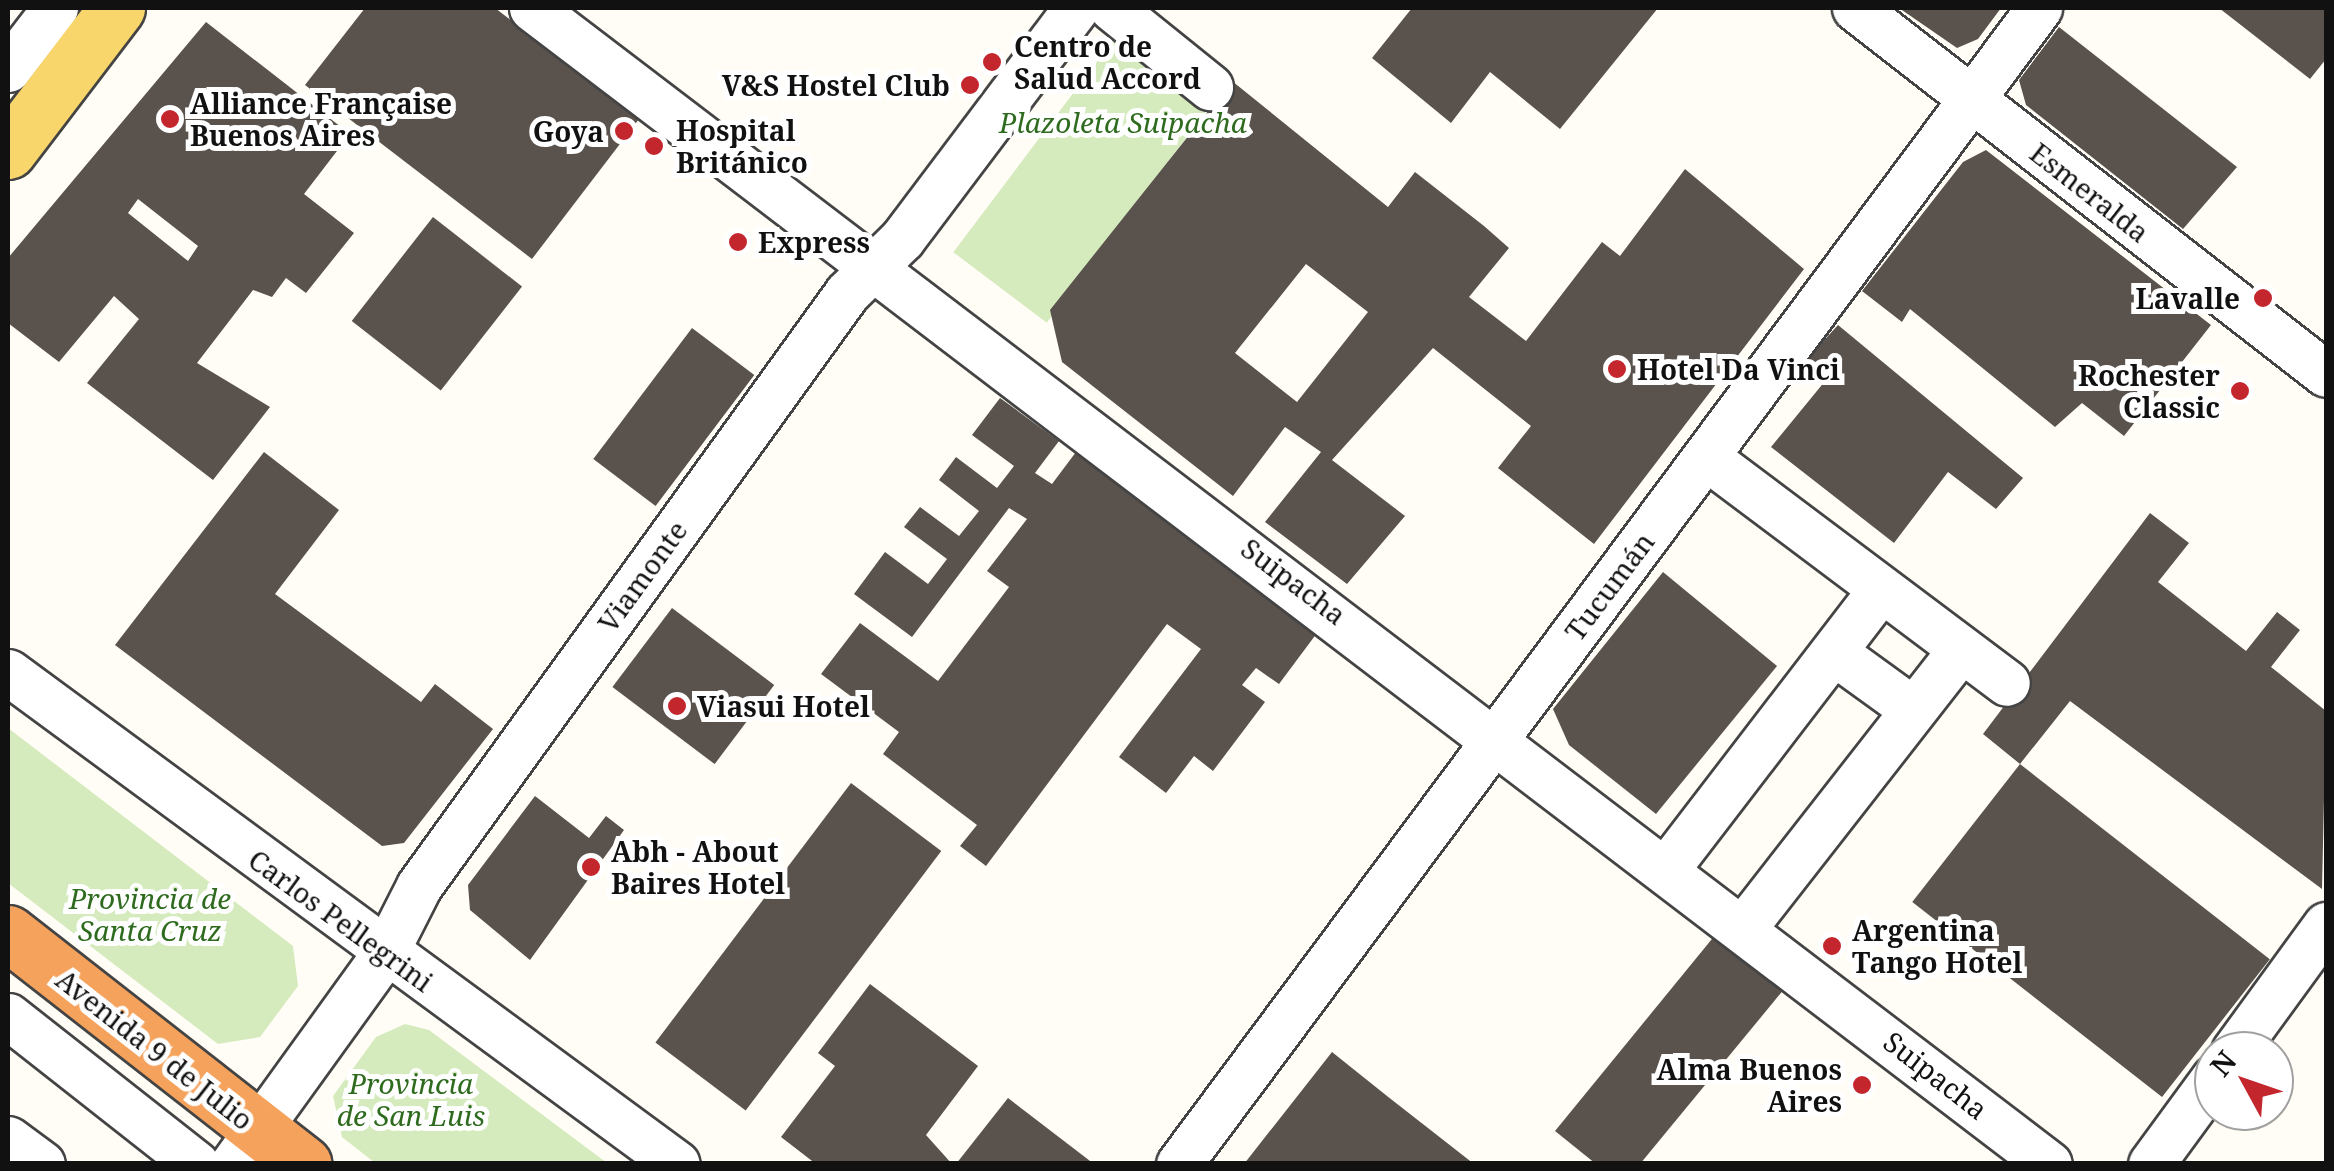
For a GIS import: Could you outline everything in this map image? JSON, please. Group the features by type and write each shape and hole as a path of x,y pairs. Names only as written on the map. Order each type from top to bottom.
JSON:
{"highway":[{"name":"Avenida 9 de Julio","path":"8,933 246,1146 304,1164"}],"main road":[{"path":"8,151 117,8"}],"street":[{"path":"8,69 54,8"},
{"name":"Suipacha","path":"532,8 1498,735 2050,1164"},
{"name":"Viamonte","path":"246,1146 385,953 419,886 875,265 1076,8"},
{"path":"1112,8 1210,87"},
{"name":"Esmeralda","path":"1855,8 2326,374"},
{"name":"Tucumán","path":"1179,1164 2039,8"},
{"path":"1706,457 1958,653 2007,683"},
{"path":"1667,868 1880,590"},
{"path":"1835,653 1911,708"},
{"path":"1744,926 1911,708 1958,653"},
{"name":"Carlos Pellegrini","path":"8,672 385,953 677,1164"},
{"path":"2249,1031 2326,926"},
{"path":"8,1016 196,1164"},
{"path":"2152,1164 2194,1106"},
{"path":"8,1139 42,1164"}],"green space":[{"name":"Plazoleta Suipacha","path":"1117,35 1210,105 1047,323 953,252"},
{"name":"Provincia de Santa Cruz","path":"8,728 293,946 298,986 260,1037 218,1044 8,883"},
{"name":"Provincia de San Luis","path":"405,1024 429,1030 607,1163 375,1163 342,1137 333,1096 376,1037"}],"building":[{"path":"365,8 495,8 639,119 532,259 305,85"},
{"path":"1412,8 1658,8 1560,129 1490,72 1451,123 1372,58"},
{"path":"1899,8 2001,8 1978,39 1957,48"},
{"path":"2219,8 2326,8 2326,59 2310,79"},
{"path":"206,22 350,134 304,194 354,233 306,293 286,278 272,297 253,290 197,363 270,407 213,480 87,383 139,319 114,296 59,362 8,323 8,258","holes":["138,199 198,246 188,261 128,213"]},
{"path":"2059,27 2237,167 2183,229 2026,105 2019,80"},
{"path":"1232,81 1388,207 1415,172 1509,248 1469,297 1526,341 1602,242 1620,256 1685,169 1804,269 1594,544 1498,468 1531,426 1433,348 1332,460 1405,516 1347,584 1265,522 1321,452 1285,427 1233,496 1062,362 1050,310","holes":["1306,264 1368,312 1297,402 1235,353"]},
{"path":"1986,150 2211,325 2124,436 2082,403 2055,427 1910,309 1902,322 1862,291 1963,162"},
{"path":"433,217 522,287 441,391 352,321"},
{"path":"1838,325 2023,478 1996,509 1948,472 1894,543 1771,447 1830,375 1807,359"},
{"path":"692,328 754,375 656,506 593,459"},
{"path":"1000,398 1059,441 1035,473 1052,484 1076,452 1317,633 1279,684 1256,668 1242,685 1265,702 1213,771 1194,756 1166,793 1119,757 1201,649 1167,624 986,866 960,846 977,825 883,754 899,732 821,674 860,623 938,681 1009,587 987,571 1027,519 1009,508 912,637 854,594 885,552 928,584 947,559 904,527 920,507 959,536 979,511 939,480 956,457 997,488 1014,466 972,435"},
{"path":"264,452 339,510 275,594 421,702 435,684 493,729 404,843 382,846 115,645"},
{"path":"2150,513 2189,543 2158,582 2246,651 2277,612 2300,630 2271,667 2326,711 2322,889 2070,701 2020,764 1983,734"},
{"path":"1663,572 1777,666 1656,814 1569,745 1553,709"},
{"path":"672,608 774,685 715,764 612,687"},
{"path":"2020,764 2270,959 2214,1031 2194,1031 2194,1056 2162,1097 1912,902"},
{"path":"851,783 941,851 746,1111 655,1043"},
{"path":"535,796 589,838 606,816 624,830 530,960 470,910 468,885"},
{"path":"1716,934 1785,988 1640,1164 1596,1164 1555,1131"},
{"path":"870,984 978,1066 926,1135 952,1164 816,1164 781,1137 835,1066 818,1053"},
{"path":"1332,1052 1387,1096 1474,1164 1244,1164"},
{"path":"1008,1098 1094,1164 956,1164"}],"place":[{"name":"Centro de Salud Accord","path":"992,62"},
{"name":"V&S Hostel Club","path":"970,85"},
{"name":"Alliance Française Buenos Aires","path":"170,119"},
{"name":"Goya","path":"624,131"},
{"name":"Hospital Británico","path":"654,146"},
{"name":"Express","path":"738,242"},
{"name":"Lavalle","path":"2263,298"},
{"name":"Hotel Da Vinci","path":"1617,369"},
{"name":"Rochester Classic","path":"2240,391"},
{"name":"Viasui Hotel","path":"677,706"},
{"name":"Abh - About Baires Hotel","path":"591,867"},
{"name":"Argentina Tango Hotel","path":"1832,946"},
{"name":"Alma Buenos Aires","path":"1862,1085"}]}
